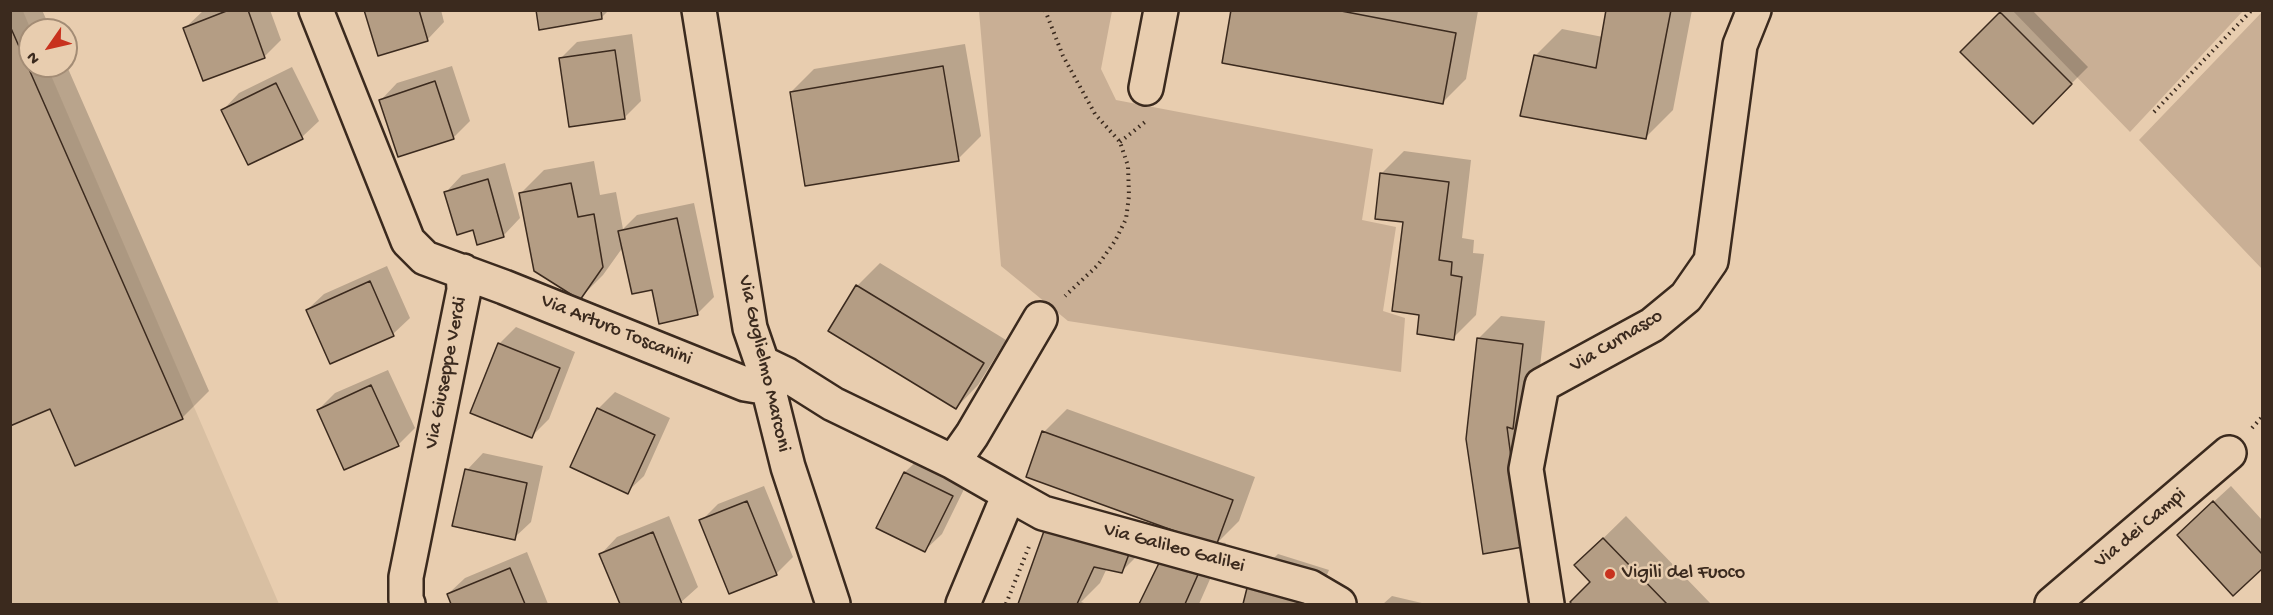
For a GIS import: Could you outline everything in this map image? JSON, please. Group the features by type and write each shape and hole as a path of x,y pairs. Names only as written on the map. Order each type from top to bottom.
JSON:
{"street":[{"name":"Via Giuseppe Verdi","path":"316,10 408,241 425,258 463,271 464,290 406,577 408,604"},
{"name":"Via Guglielmo Marconi","path":"699,10 750,328 766,376 788,467 833,604"},
{"path":"1146,88 1161,10"},
{"name":"Via Curnasco","path":"1547,604 1526,469 1542,385 1652,325 1686,297 1711,261 1740,45 1754,10"},
{"name":"Via Arturo Toscanini","path":"463,271 745,384 766,376 787,375 832,404 953,462"},
{"path":"953,462 972,435 1040,319"},
{"name":"Via dei Campi","path":"2052,604 2229,453"},
{"name":"Via Galileo Galilei","path":"953,462 1043,513 1311,587 1339,604"},
{"path":"963,604 1009,494"}],"path":[{"path":"1040,319 1098,265 1115,241 1126,219 1129,196 1128,166 1120,142 1095,114 1063,56 1045,10"},
{"path":"2154,112 2252,10"},
{"path":"1006,604 1043,513"}],"shaded area":[{"path":"10,11 23,11 26,18 18,18 18,78 52,78 279,604 11,604"},
{"path":"979,11 1112,11 1101,69 1116,100 1373,149 1362,220 1396,227 1383,311 1405,318 1401,372 1068,321 1001,266"},
{"path":"2013,11 2243,11 2130,132"},
{"path":"2262,12 2262,269 2139,140"}],"building":[{"path":"229,10 248,10 265,58 203,81 183,28"},
{"path":"364,10 419,10 428,41 378,56"},
{"path":"536,10 601,10 602,19 539,30"},
{"path":"1231,10 1336,10 1456,33 1443,104 1222,63"},
{"path":"1606,10 1671,10 1646,139 1520,116 1534,55 1596,68"},
{"path":"2000,12 2072,84 2033,124 1960,52"},
{"path":"10,26 18,44 18,78 33,78 183,419 75,466 50,409 10,426"},
{"path":"615,50 625,119 569,127 559,58"},
{"path":"943,66 959,161 805,186 790,92"},
{"path":"435,81 454,139 398,157 379,100"},
{"path":"276,83 303,139 248,165 221,110"},
{"path":"1380,173 1449,182 1439,260 1452,262 1451,275 1462,277 1454,340 1417,334 1419,315 1392,311 1403,222 1375,219"},
{"path":"488,179 504,237 477,245 473,230 457,235 444,192"},
{"path":"571,183 578,217 594,214 603,267 580,300 534,271 519,193"},
{"path":"677,218 698,315 659,324 652,290 632,294 618,231"},
{"path":"370,281 394,336 330,364 306,310"},
{"path":"856,285 984,363 956,409 828,331"},
{"path":"1477,338 1523,344 1513,429 1507,427 1523,547 1483,554 1466,439"},
{"path":"498,343 560,368 532,438 470,413"},
{"path":"371,385 399,446 344,470 317,410"},
{"path":"597,408 655,435 628,494 570,467"},
{"path":"1042,431 1233,500 1216,546 1026,477"},
{"path":"465,469 527,483 515,540 452,526"},
{"path":"904,472 953,496 925,552 876,528"},
{"path":"747,501 777,575 729,594 699,520"},
{"path":"2213,501 2262,554 2262,569 2233,596 2177,535"},
{"path":"1044,531 1129,554 1122,573 1094,567 1077,604 1018,604"},
{"path":"653,532 682,604 620,604 599,554"},
{"name":"Vigili del Fuoco","path":"1603,538 1667,604 1572,604 1570,602 1590,582 1574,565"},
{"path":"1160,561 1200,570 1185,604 1139,604"},
{"path":"510,568 525,604 451,604 447,594"},
{"path":"1249,580 1303,597 1300,604 1243,604"}],"place":[{"name":"Vigili del Fuoco","path":"1610,574"}]}
